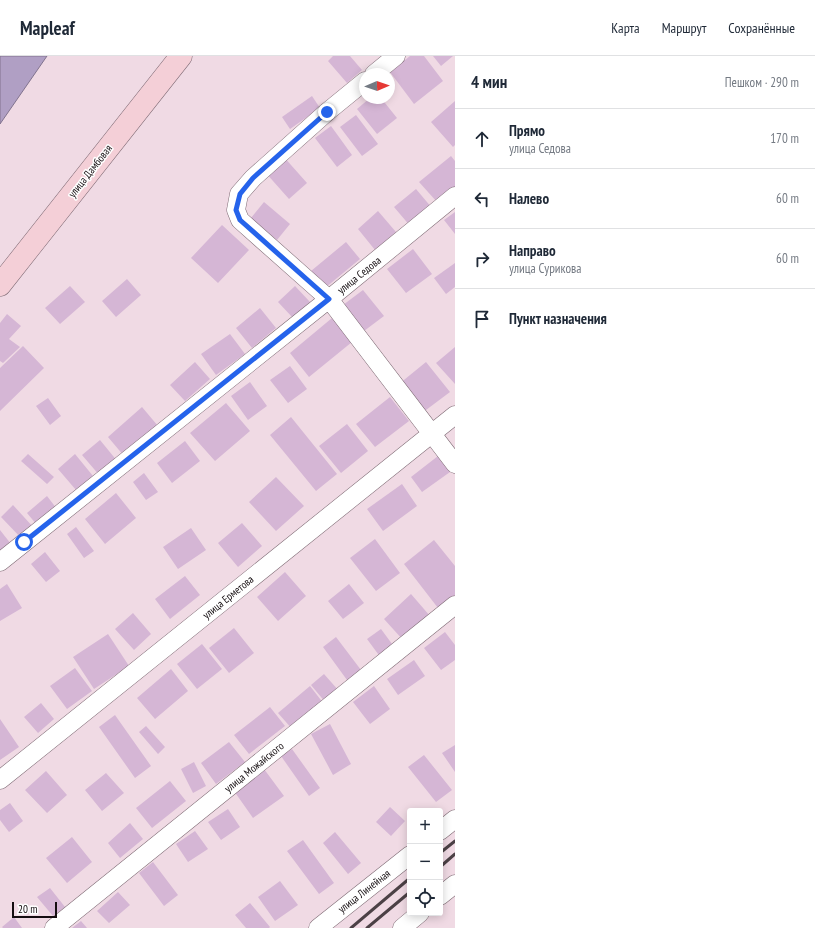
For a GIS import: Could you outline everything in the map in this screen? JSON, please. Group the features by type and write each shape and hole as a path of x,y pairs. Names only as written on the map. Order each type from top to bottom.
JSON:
{"street":[{"name":"улица Дамбовая","path":"0,285 181,56"},
{"path":"381,68 396,56"},
{"path":"359,86 327,112 253,178 240,194 236,210 240,220 329,299 455,464"},
{"name":"улица Седова","path":"0,562 329,299 455,196"},
{"name":"улица Ерметова","path":"0,780 455,415"},
{"name":"улица Можайского","path":"54,928 455,605"},
{"path":"443,829 455,819"},
{"name":"улица Линейная","path":"318,928 407,857"},
{"path":"443,894 455,884"},
{"path":"402,928 416,916"}],"shaded area":[{"path":"0,56 47,56 0,124"}],"building":[{"path":"333,56 350,56 360,68 359,68 359,73 347,83 328,61"},
{"path":"410,56 424,56 443,81 414,104 395,79 395,68"},
{"path":"433,56 453,56 441,66"},
{"path":"312,96 320,108 290,129 282,117"},
{"path":"455,101 455,145 453,147 431,122"},
{"path":"363,104 386,104 397,118 377,134 357,109"},
{"path":"356,115 378,144 362,156 340,127"},
{"path":"331,126 352,155 337,167 315,138"},
{"path":"283,156 307,183 289,199 265,172"},
{"path":"451,156 455,161 455,187 437,202 419,182"},
{"path":"416,189 432,208 411,227 394,207"},
{"path":"264,202 290,224 277,240 251,218"},
{"path":"378,211 396,232 375,250 358,229"},
{"path":"455,212 455,234 444,220"},
{"path":"222,225 249,250 218,283 191,258"},
{"path":"346,242 360,259 325,288 311,271"},
{"path":"413,249 432,274 406,293 387,269"},
{"path":"455,263 455,287 446,294 434,278"},
{"path":"127,279 141,295 116,317 102,301"},
{"path":"70,286 85,302 60,324 45,308"},
{"path":"295,286 310,302 293,318 278,302"},
{"path":"363,290 384,316 364,331 343,305"},
{"path":"260,308 276,328 252,348 236,328"},
{"path":"7,314 21,326 9,339 20,347 3,363 0,361 0,323"},
{"path":"332,318 352,342 309,377 290,353"},
{"path":"230,334 245,354 216,375 201,354"},
{"path":"23,346 44,368 0,411 0,368"},
{"path":"455,347 455,384 436,363"},
{"path":"195,362 210,379 185,401 170,385"},
{"path":"426,362 450,392 422,413 399,384"},
{"path":"290,366 307,389 288,403 270,380"},
{"path":"250,382 267,406 248,420 231,396"},
{"path":"390,397 409,421 375,447 356,424"},
{"path":"48,398 61,416 50,425 36,406"},
{"path":"226,403 250,431 215,461 190,433"},
{"path":"142,407 158,426 124,456 108,437"},
{"path":"291,417 337,474 316,491 270,435"},
{"path":"347,424 368,451 341,473 319,446"},
{"path":"100,440 118,462 100,476 82,455"},
{"path":"185,441 200,461 172,483 157,463"},
{"path":"28,454 54,477 47,484 21,461"},
{"path":"75,454 93,476 76,490 58,469"},
{"path":"438,456 450,472 422,492 411,477"},
{"path":"144,473 158,492 146,500 133,482"},
{"path":"276,477 304,506 276,531 249,502"},
{"path":"402,484 417,506 383,531 367,509"},
{"path":"116,493 136,518 105,544 85,519"},
{"path":"47,496 57,509 37,525 27,513"},
{"path":"13,505 34,528 22,539 1,517"},
{"path":"242,523 262,546 238,567 218,543"},
{"path":"76,527 94,551 84,558 67,534"},
{"path":"191,528 206,550 178,569 163,547"},
{"path":"0,530 11,544 0,554"},
{"path":"375,539 400,573 376,591 350,558"},
{"path":"434,540 455,566 455,595 438,608 404,564"},
{"path":"45,552 60,571 46,582 31,564"},
{"path":"285,572 306,596 278,621 257,597"},
{"path":"185,576 200,595 170,619 155,599"},
{"path":"7,584 22,608 0,621 0,589"},
{"path":"349,584 364,603 343,619 328,601"},
{"path":"411,594 430,616 403,640 384,619"},
{"path":"133,613 151,634 134,650 115,629"},
{"path":"234,628 254,653 229,673 209,648"},
{"path":"381,629 395,648 381,658 367,639"},
{"path":"445,632 455,645 455,660 441,670 424,648"},
{"path":"108,634 129,666 94,689 73,657"},
{"path":"336,637 361,670 347,680 323,647"},
{"path":"202,644 222,669 197,689 177,664"},
{"path":"414,660 425,676 398,695 387,679"},
{"path":"75,668 92,691 67,709 50,686"},
{"path":"171,669 188,691 155,719 137,698"},
{"path":"324,674 339,691 326,703 311,685"},
{"path":"310,686 324,704 293,730 278,713"},
{"path":"374,686 390,709 370,724 353,702"},
{"path":"41,703 54,719 38,733 24,717"},
{"path":"270,707 285,726 249,754 234,735"},
{"path":"115,715 151,766 135,778 99,727"},
{"path":"0,719 19,747 0,760"},
{"path":"330,724 351,764 333,775 311,734"},
{"path":"146,726 165,747 158,754 139,732"},
{"path":"229,742 245,762 216,784 201,763"},
{"path":"455,745 455,772 442,753"},
{"path":"292,749 320,788 309,796 281,756"},
{"path":"424,755 452,790 436,802 408,767"},
{"path":"194,762 206,786 193,793 181,769"},
{"path":"264,769 284,796 253,818 234,791"},
{"path":"46,771 67,795 47,813 25,790"},
{"path":"106,773 124,793 102,811 85,790"},
{"path":"170,781 186,801 152,828 136,808"},
{"path":"10,803 23,821 9,832 0,820 0,810"},
{"path":"390,807 405,821 391,836 376,822"},
{"path":"228,809 240,827 221,840 208,822"},
{"path":"130,823 143,839 120,858 108,843"},
{"path":"195,831 208,849 188,862 176,844"},
{"path":"335,832 361,863 348,874 323,843"},
{"path":"72,837 92,862 67,883 46,858"},
{"path":"303,840 334,883 319,894 287,851"},
{"path":"153,862 178,895 164,906 139,873"},
{"path":"280,881 298,905 275,921 258,897"},
{"path":"50,888 65,907 53,916 37,897"},
{"path":"118,892 130,905 109,923 97,911"},
{"path":"250,903 270,927 269,928 246,928 235,915"},
{"path":"14,917 22,928 2,927"},
{"path":"81,921 87,928 72,928"}],"railway":[{"path":"443,851 455,841"},
{"path":"443,864 455,854"},
{"path":"351,928 408,880"},
{"path":"367,928 407,895"}],"route":[{"path":"24,542 329,299 240,220 236,210 240,194 253,178 327,112"}]}
